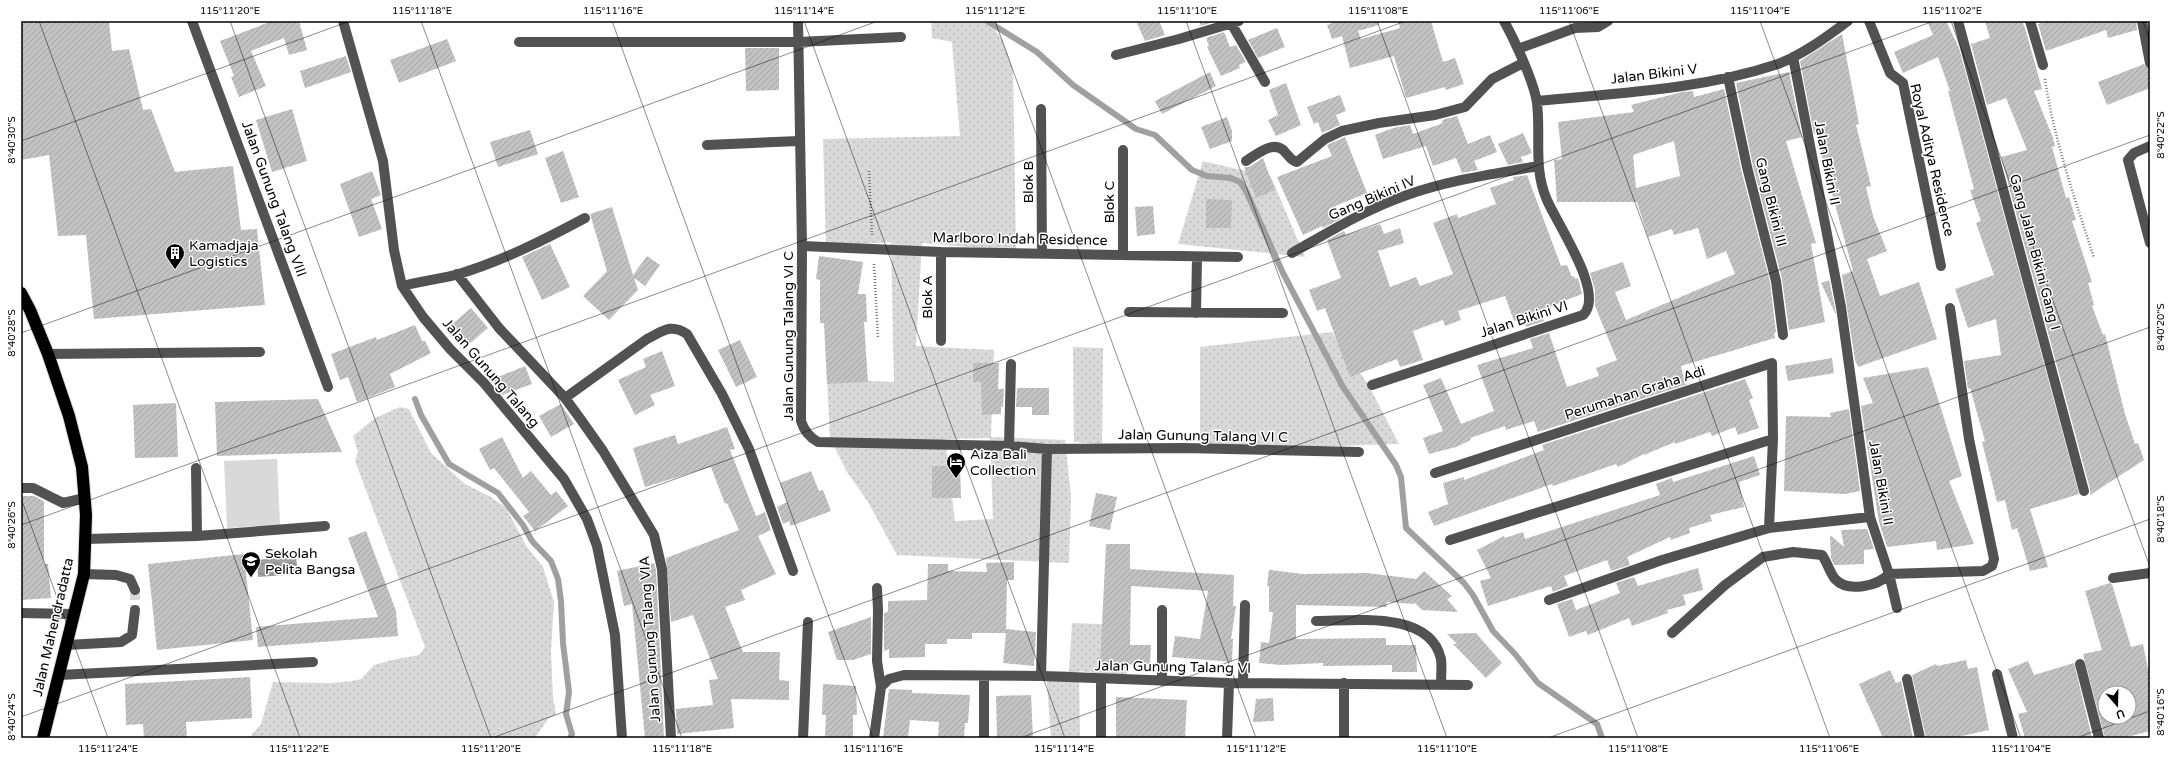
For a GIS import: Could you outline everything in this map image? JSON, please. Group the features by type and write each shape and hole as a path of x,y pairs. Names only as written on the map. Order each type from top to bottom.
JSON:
{"highway":[{"name":"Jalan Mahendradatta","path":"21,293 26,311 48,354 82,467 85,498 86,539 84,574 60,675 43,738"}],"street":[{"name":"Jalan Gunung Talang VIII","path":"192,21 328,387"},
{"name":"Jalan Gunung Talang","path":"344,21 383,161 394,250 402,286 423,317 450,349 484,383 564,479 587,519 596,546 615,635 622,738"},
{"name":"Jalan Gunung Talang VI C","path":"798,21 802,246 801,421 804,430 810,438 818,442 1009,446 1047,449 1185,448 1359,452"},
{"path":"1504,21 1518,49 1537,101"},
{"path":"1518,49 1575,28 1598,27 1608,21"},
{"name":"Jalan Bikini V","path":"1537,101 1663,89 1728,77 1778,64 1793,57 1815,45 1848,21"},
{"name":"Royal Aditya Residence","path":"1869,21 1890,73 1903,84 1941,266"},
{"name":"Gang Jalan Bikini Gang I","path":"1958,21 2084,491"},
{"path":"2030,21 2042,65"},
{"path":"2142,21 2150,63"},
{"path":"1116,55 1179,40 1235,22 1265,82"},
{"path":"519,42 798,42 901,37"},
{"name":"Jalan Bikini II","path":"1793,57 1841,307 1870,517 1889,574 1897,608"},
{"path":"1246,161 1266,149 1275,146 1283,150 1293,161 1297,162 1325,139 1342,131 1379,123 1435,115 1465,107 1492,80 1523,63"},
{"name":"Gang Bikini III","path":"1728,77 1747,168 1776,281 1784,335"},
{"name":"Jalan Bikini VI","path":"1372,385 1583,315 1588,311 1591,298 1589,288 1567,238 1554,217 1545,196 1538,166 1537,101"},
{"name":"Blok B","path":"1041,109 1042,254"},
{"path":"707,145 799,141"},
{"path":"2150,146 2134,153 2128,160 2150,243"},
{"name":"Blok C","path":"1123,150 1123,255"},
{"name":"Gang Bikini IV","path":"1292,252 1353,218 1406,195 1451,182 1538,166"},
{"path":"402,286 457,274 522,251 585,218"},
{"name":"Marlboro Indah Residence","path":"802,246 941,252 1238,257"},
{"name":"Blok A","path":"940,341 941,252"},
{"path":"1196,313 1197,257"},
{"name":"Jalan Gunung Talang VIA","path":"457,274 499,328 565,398 625,485 649,525 658,545 662,569 671,738"},
{"path":"1672,633 1725,585 1763,557 1793,552 1822,555 1835,580 1846,586 1869,586 1884,580 1889,574 1983,571 1992,566 1994,559 1969,439 1950,308"},
{"path":"1129,312 1283,313"},
{"path":"565,398 647,339 660,332 672,328 679,328 687,334 722,394 749,449 793,571"},
{"path":"48,354 260,352"},
{"name":"Perumahan Graha Adi","path":"1435,473 1772,363 1773,439 1769,528"},
{"path":"1009,446 1011,364"},
{"path":"1450,540 1773,439"},
{"path":"1041,676 1047,449"},
{"path":"196,468 197,536"},
{"path":"21,488 33,488 63,503 85,498"},
{"path":"1549,600 1662,560 1769,528 1870,517"},
{"path":"86,539 197,536 325,526"},
{"path":"2113,578 2150,573"},
{"path":"84,574 116,575 130,579 135,590"},
{"path":"874,738 881,687 877,661 877,588"},
{"path":"1243,682 1245,605"},
{"path":"67,645 121,642 127,640 132,635 135,610"},
{"path":"1162,610 1162,681"},
{"path":"21,613 74,614"},
{"path":"1316,621 1395,621 1413,626 1422,632 1437,650 1441,659 1441,684"},
{"path":"803,738 808,622"},
{"path":"60,675 313,662"},
{"path":"2080,664 2100,738"},
{"path":"1997,674 2013,738"},
{"name":"Jalan Gunung Talang VI","path":"881,687 889,678 904,675 1041,676 1101,680 1230,683 1468,685"},
{"path":"984,676 984,738"},
{"path":"1907,679 1920,738"},
{"path":"1101,680 1101,738"},
{"path":"1227,738 1230,683"},
{"path":"1344,683 1344,738"}],"path":[{"path":"2042,65 2049,108 2055,131 2094,258"}],"shaded area":[{"path":"931,21 988,21 1002,39 1013,69 1016,251 922,243 916,346 994,350 991,437 1065,440 1071,497 1069,563 897,555 868,502 847,472 830,438 827,379 894,382 891,242 826,246 823,139 960,136 952,42 932,38","holes":["990,438 993,519 955,521 945,439"]},
{"path":"1203,161 1271,177 1305,257 1178,244"},
{"path":"1332,332 1369,386 1399,444 1200,450 1200,347"},
{"path":"1073,347 1103,348 1102,444 1074,442"},
{"path":"400,407 409,409 431,453 465,484 491,497 506,508 527,547 543,567 554,602 551,651 553,697 556,714 548,719 535,738 249,738 261,724 273,682 332,683 361,679 374,665 419,655 425,647 355,461 358,452 353,436 375,418"},
{"path":"277,459 280,525 227,528 224,461"},
{"path":"1072,623 1126,625 1127,677 1079,671 1080,738 1051,738 1046,671 1069,671"}],"water":[{"path":"296,556 298,574 258,577 257,560"}],"building":[{"path":"21,21 109,21 112,51 129,49 143,110 151,109 175,172 233,166 241,230 257,229 265,305 94,319 86,235 58,236 49,155 21,160"},
{"path":"272,21 299,21 307,50 289,55 284,38 251,51 266,86 239,97 231,77 234,76 220,41"},
{"path":"1136,21 1159,21 1165,35 1145,41"},
{"path":"1199,21 1216,21 1201,26"},
{"path":"1338,21 1378,21 1379,25 1358,31 1361,39 1400,28 1398,21 1431,21 1443,62 1455,58 1464,84 1446,90 1445,87 1406,98 1394,56 1350,68 1342,36 1332,39 1327,25"},
{"path":"1927,21 1946,21 1959,48 2079,494 2030,509 2048,567 2030,571 2017,528 2012,530 2005,500 1997,502 1982,442 1985,441 1970,388 1968,389 1964,361 2001,355 1996,319 1968,328 1955,289 1994,275 1976,223 1981,221 1970,190 1974,189 1948,91 1950,91 1938,57 1903,73 1894,52 1933,35"},
{"path":"1985,21 2022,21 2025,28 2042,89 2034,91 2053,138 2055,146 2052,147 2066,198 2069,197 2076,220 2072,221 2092,282 2088,283 2094,305 2092,306 2103,335 2105,334 2125,414 2135,444 2138,443 2144,460 2090,495 2090,489 2001,157 2027,150 2006,98 1987,105 1971,44 1990,38"},
{"path":"2046,21 2136,21 2137,30 2108,38 2106,30 2046,51 2038,24"},
{"path":"1277,28 1285,47 1258,58 1248,40"},
{"path":"1224,32 1230,47 1236,45 1246,62 1239,65 1240,68 1221,76 1207,47 1209,46 1206,38"},
{"path":"1842,34 1859,124 1856,125 1871,186 1866,187 1873,216 1887,251 1867,259 1880,296 1919,282 1937,339 1858,367 1855,360 1842,275 1853,271 1816,134 1814,134 1800,61"},
{"path":"447,39 456,61 399,83 390,60"},
{"path":"745,48 779,48 779,90 746,91"},
{"path":"346,56 351,72 305,88 300,71"},
{"path":"2144,64 2150,69 2150,88 2107,105 2098,82"},
{"path":"1210,72 1216,86 1162,114 1155,101"},
{"path":"1789,72 1802,137 1786,141 1816,243 1811,244 1825,322 1789,330 1782,279 1753,166 1736,83"},
{"path":"1286,83 1301,125 1276,136 1268,120 1278,115 1269,90"},
{"path":"1724,89 1741,169 1770,282 1776,332 1774,333 1775,338 1681,366 1685,384 1691,383 1538,432 1534,421 1506,430 1505,426 1470,438 1471,440 1456,447 1429,454 1423,438 1443,431 1423,385 1441,378 1461,424 1494,411 1477,365 1533,348 1530,339 1549,333 1567,387 1599,376 1596,368 1617,360 1595,306 1595,290 1590,273 1623,262 1631,286 1615,292 1626,320 1735,274 1726,251 1707,259 1698,228 1674,235 1672,229 1648,237 1637,202 1557,202 1554,160 1562,159 1558,122 1634,112 1631,105 1682,92 1693,91 1694,97","holes":["1674,141 1680,176 1636,188 1633,155"]},
{"path":"1340,95 1346,111 1336,115 1340,125 1322,133 1318,122 1314,124 1307,107"},
{"path":"292,109 307,161 272,172 256,120"},
{"path":"1457,116 1468,144 1490,135 1497,152 1474,161 1478,170 1462,173 1456,158 1433,166 1426,146 1383,159 1375,135 1393,128 1410,125 1413,134 1443,123 1442,120"},
{"path":"1227,117 1232,131 1232,141 1210,149 1201,127"},
{"path":"530,130 538,154 498,167 490,142"},
{"path":"1523,133 1532,153 1521,157 1523,162 1508,165 1498,144"},
{"path":"1345,137 1367,193 1335,206 1340,219 1323,228 1322,226 1303,235 1277,177 1332,156 1327,145"},
{"path":"563,151 579,197 561,203 545,158"},
{"path":"1263,158 1275,190 1256,198 1244,167 1249,167"},
{"path":"372,171 381,195 371,199 382,229 359,237 340,184"},
{"path":"1527,175 1561,266 1567,265 1572,277 1574,276 1575,279 1578,278 1582,294 1541,310 1544,321 1526,327 1523,318 1514,321 1505,296 1458,311 1461,320 1445,326 1443,320 1413,331 1423,360 1400,367 1397,359 1350,377 1325,308 1317,311 1309,290 1341,278 1327,240 1344,231 1346,235 1380,224 1384,234 1400,228 1404,243 1378,251 1390,287 1416,277 1420,286 1453,274 1433,223 1457,214 1458,218 1496,204 1490,188 1514,180 1513,177"},
{"path":"1206,199 1232,200 1231,228 1206,228"},
{"path":"1153,206 1155,234 1137,236 1135,207"},
{"path":"612,207 633,275 647,256 660,265 645,286 634,278 638,290 609,320 583,296 607,271 590,214"},
{"path":"550,244 570,287 542,300 522,257"},
{"path":"819,256 863,262 858,294 866,294 867,322 864,322 868,382 827,384 824,323 820,323 820,280 816,279"},
{"path":"1829,280 1835,308 1836,315 1821,283"},
{"path":"471,308 488,328 467,346 450,326"},
{"path":"415,325 422,341 425,341 431,353 390,374 395,387 357,402 348,377 340,380 331,354 376,337 377,340"},
{"path":"740,340 757,377 736,387 718,350"},
{"path":"662,351 675,386 650,395 655,405 635,415 618,380 646,367 643,359"},
{"path":"1832,358 1834,373 1788,381 1785,366"},
{"path":"973,363 999,363 998,389 1004,389 1001,414 982,415 981,382 973,382"},
{"path":"525,366 532,384 502,395 496,388 493,379"},
{"path":"1928,367 1962,476 1949,481 1974,544 1937,550 1936,541 1887,547 1879,522 1861,406 1873,403 1863,378"},
{"path":"1745,379 1753,398 1749,400 1759,428 1738,435 1735,427 1712,436 1710,432 1675,444 1675,442 1644,454 1618,467 1616,464 1553,486 1552,484 1434,526 1428,512 1448,504 1443,483 1464,477 1464,480 1544,450 1542,445"},
{"path":"1017,388 1049,388 1049,415 1032,415 1032,407 1016,407"},
{"path":"318,399 342,452 217,456 215,402"},
{"path":"176,403 178,457 135,458 133,405"},
{"path":"561,404 574,424 551,437 539,416"},
{"path":"1849,409 1860,491 1845,494 1784,491 1786,416 1831,417 1830,413"},
{"path":"727,427 735,449 730,450 756,516 765,512 771,530 758,536 776,574 741,590 745,600 725,607 743,652 780,652 779,680 789,681 789,700 731,699 734,728 677,734 676,709 713,705 709,680 718,679 693,615 671,622 666,558 739,530 727,503 725,504 711,467 645,487 633,448 675,435 678,444"},
{"path":"502,437 523,478 531,471 551,495 556,491 568,506 535,531 523,516 529,512 494,468 490,470 479,449"},
{"path":"1754,456 1760,475 1739,482 1744,507 1710,515 1712,521 1689,528 1690,533 1671,540 1670,537 1627,557 1630,565 1611,571 1607,560 1564,576 1568,586 1553,592 1551,586 1488,606 1480,581 1491,578 1477,550 1504,536 1505,538 1523,532 1525,539 1660,495 1656,484 1672,478 1673,482"},
{"path":"932,466 960,466 961,498 932,498"},
{"path":"811,471 819,491 823,490 831,511 791,526 789,521 783,524 777,507 787,502 780,483"},
{"path":"1096,493 1117,497 1110,530 1089,526"},
{"path":"21,496 34,496 44,501 44,564 48,564 51,598 21,600"},
{"path":"1867,529 1874,549 1864,550 1864,564 1834,565 1831,558 1830,535 1844,547 1841,530"},
{"path":"366,531 396,611 398,636 258,647 256,627 378,617 348,538"},
{"path":"1106,544 1130,544 1130,569 1234,575 1233,606 1236,606 1231,639 1233,639 1232,662 1172,657 1175,636 1200,639 1208,591 1131,586 1130,645 1151,645 1150,664 1100,665"},
{"path":"244,554 253,640 157,650 148,564"},
{"path":"1014,562 1014,580 1007,580 1006,629 1036,632 1034,666 1003,663 1006,633 972,633 972,639 947,639 947,644 925,644 925,657 889,658 889,649 884,651 884,613 888,612 888,601 927,600 928,564 948,564 948,571 987,572 986,563"},
{"path":"654,563 656,570 664,738 645,738 632,604 624,606 617,571"},
{"path":"1698,568 1703,590 1683,595 1686,605 1667,610 1668,613 1632,626 1629,618 1588,635 1586,631 1569,637 1557,604 1572,599 1576,610 1620,593 1616,583 1634,577 1638,586"},
{"path":"1269,570 1303,574 1367,573 1416,579 1424,571 1452,596 1447,599 1458,612 1422,610 1414,602 1414,604 1387,602 1386,607 1296,605 1296,639 1386,638 1386,645 1416,645 1417,672 1392,672 1392,665 1323,666 1323,663 1281,665 1259,663 1261,642 1269,643 1273,612 1269,612 1269,586 1267,586"},
{"path":"2110,583 2112,584 2131,647 2143,644 2148,669 2150,668 2150,731 2123,738 2105,738 2102,725 2137,725 2137,685 2097,685 2097,707 2083,654 2102,650 2085,591"},
{"path":"871,617 871,654 853,660 837,660 828,632"},
{"path":"1476,633 1502,663 1486,678 1453,644 1457,644 1447,634"},
{"path":"1966,660 1968,669 1977,667 1989,730 1953,738 1926,738 1912,675 1936,664 1937,666"},
{"path":"2028,661 2034,675 2074,663 2092,738 2025,738 2018,714 2027,712 2008,669"},
{"path":"1890,670 1896,683 1901,681 1913,738 1883,738 1859,684"},
{"path":"250,677 252,718 186,722 187,738 144,738 143,724 126,725 125,684"},
{"path":"823,684 856,686 857,715 853,715 853,738 825,738 826,715 822,715"},
{"path":"889,689 912,690 912,693 970,695 968,723 965,723 964,738 938,738 939,722 910,720 908,738 883,738"},
{"path":"1031,695 1033,738 997,738 996,696"},
{"path":"1116,697 1187,700 1185,738 1116,738"},
{"path":"1273,698 1274,721 1253,722 1256,699"}],"waterway":[{"path":"987,21 1037,52 1073,85 1136,129 1155,135 1192,170 1207,176 1231,178 1240,182 1246,191 1283,273 1343,387 1396,465 1401,477 1406,528 1464,583 1473,595 1493,631 1515,654 1538,683 1597,724 1602,738"},
{"path":"415,399 421,415 449,464 498,493 523,525 532,541 551,561 558,579 561,601 563,643 569,692 566,714 572,734 570,738"}],"tunnel":[{"path":"135,590 135,610"}],"place":[{"name":"Kamadjaja Logistics","path":"175,270"},
{"name":"Aiza Bali Collection","path":"956,479"},
{"name":"Sekolah Pelita Bangsa","path":"251,578"}]}
